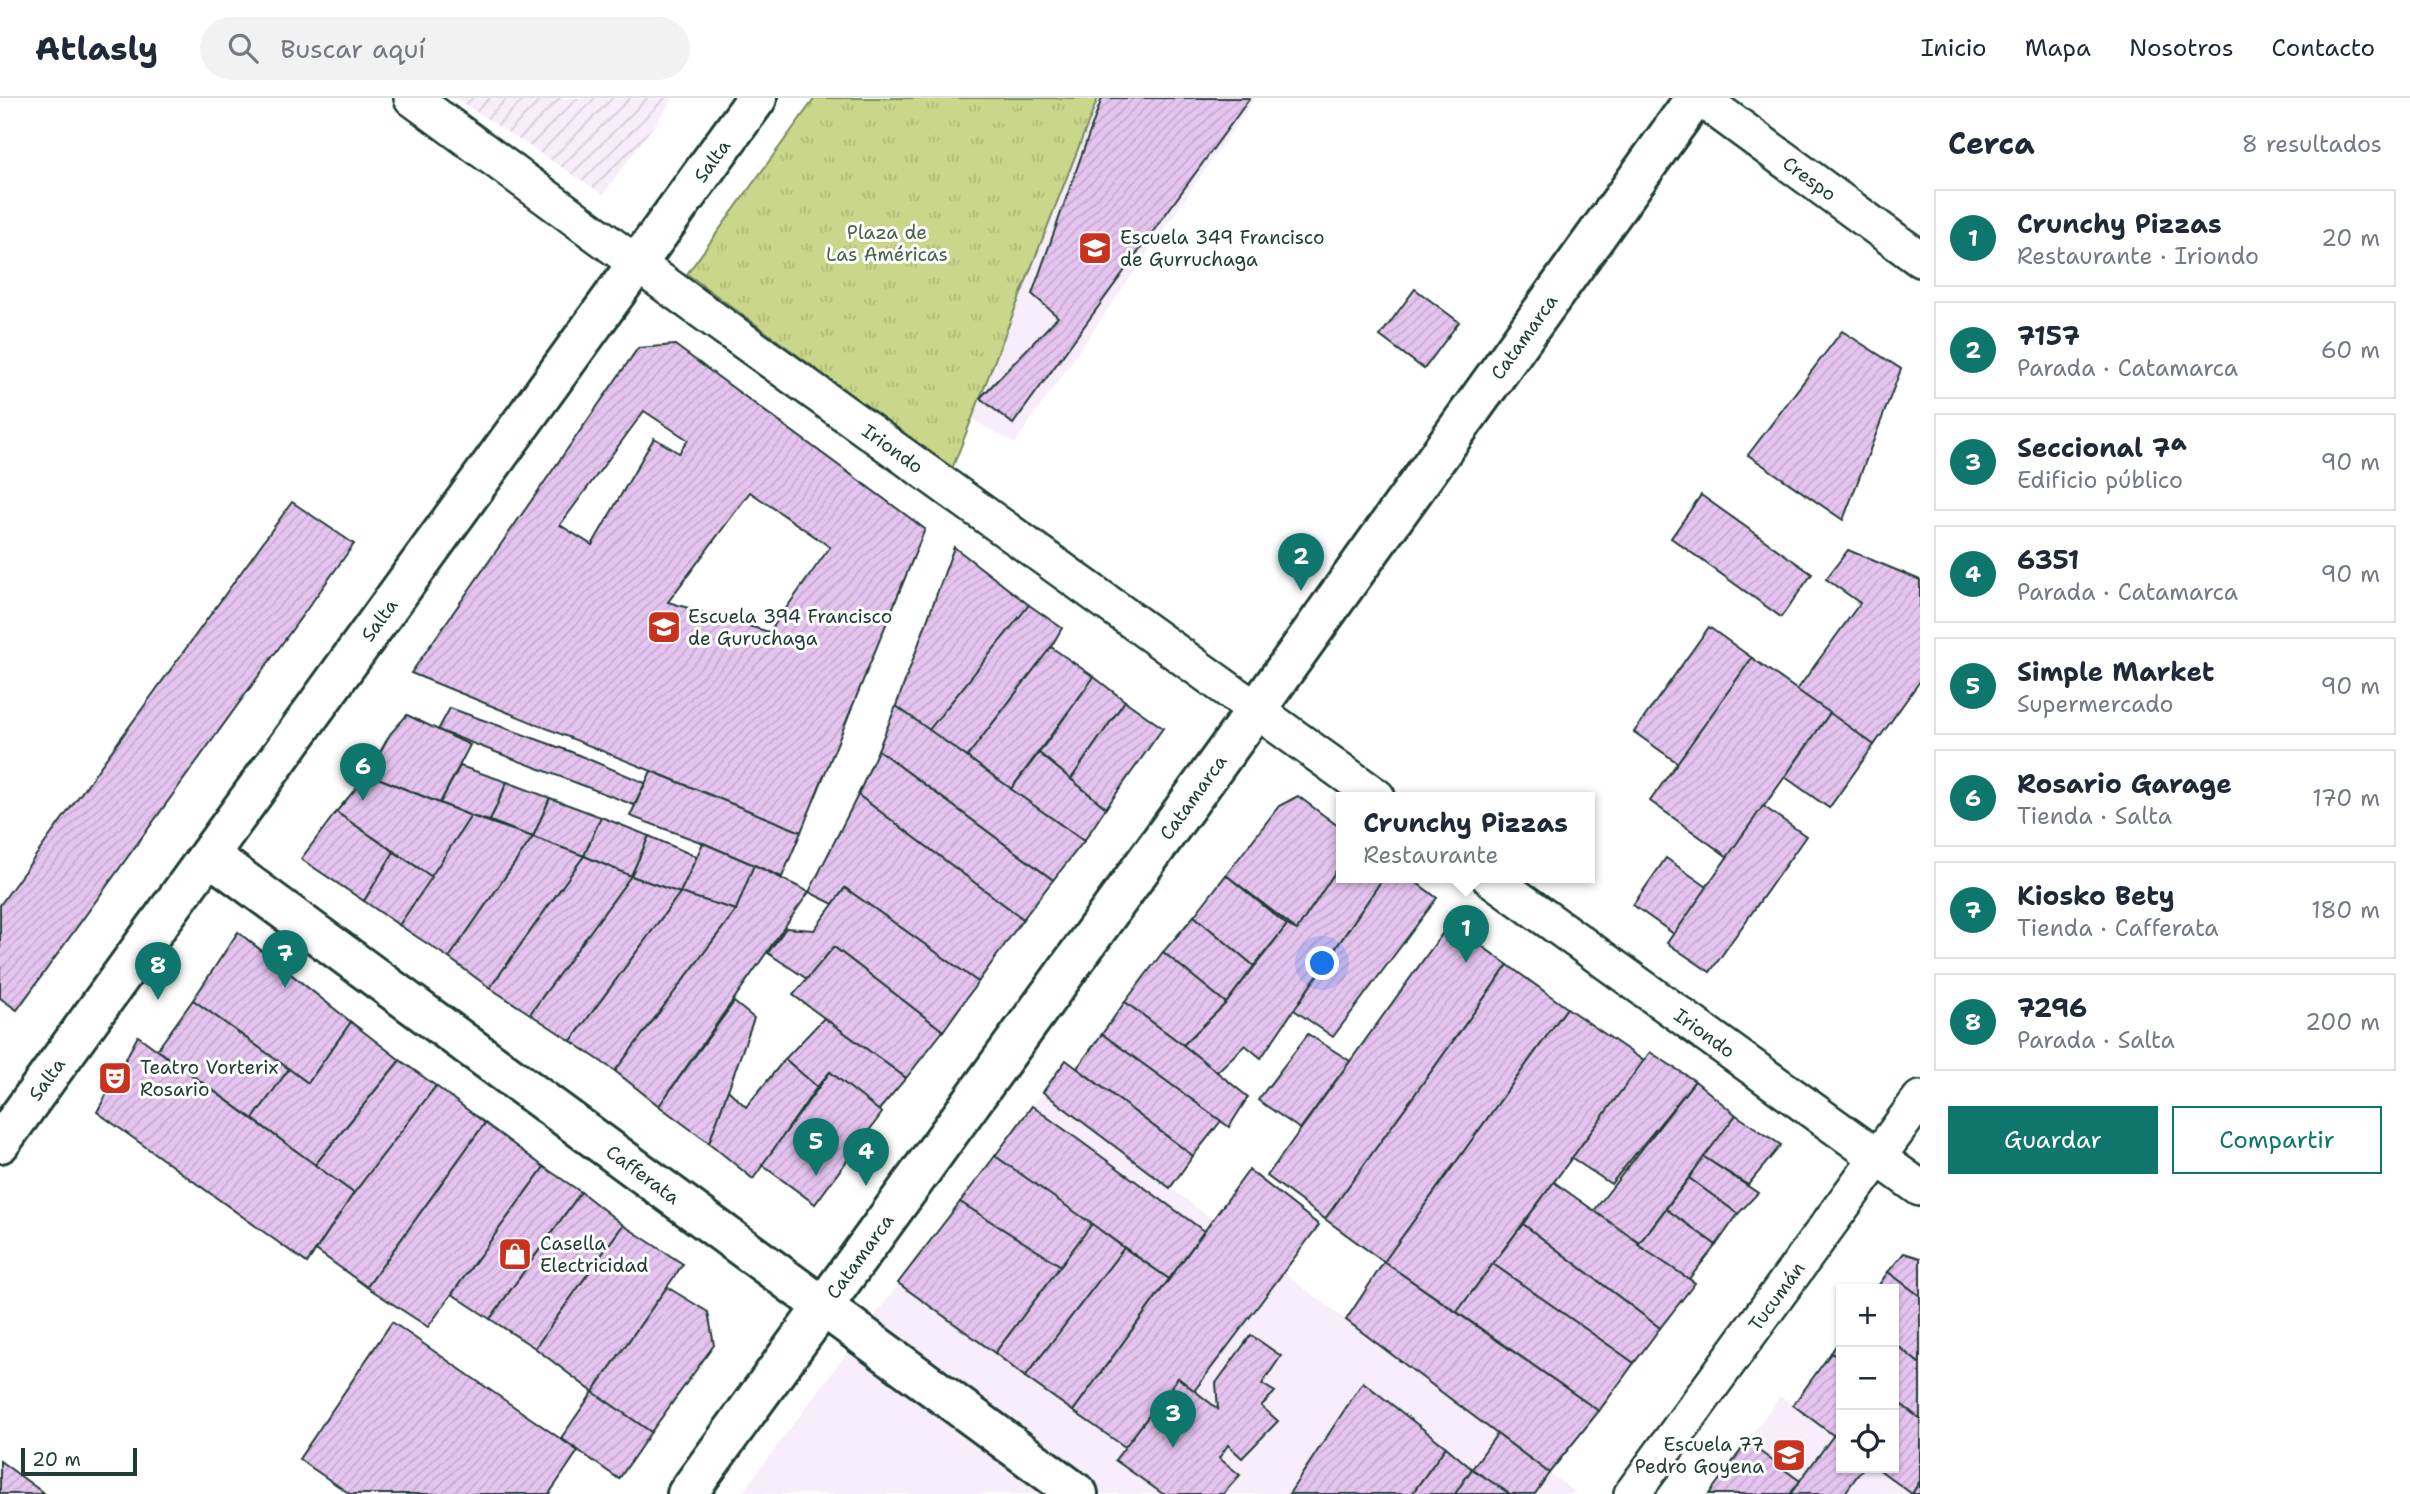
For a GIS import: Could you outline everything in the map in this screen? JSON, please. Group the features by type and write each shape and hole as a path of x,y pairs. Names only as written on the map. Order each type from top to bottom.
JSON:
{"main road":[{"name":"Salta","path":"0,1143 757,98"},
{"name":"Catamarca","path":"687,1494 1698,98"},
{"name":"Cafferata","path":"209,855 1079,1494"}],"street":[{"name":"Iriondo","path":"412,98 637,264 1370,792"},
{"name":"Crespo","path":"1698,98 1920,259"},
{"name":"Iriondo","path":"1497,883 1920,1188"},
{"name":"Tucumán","path":"1632,1494 1920,1099"}],"shaded area":[{"path":"455,98 674,98 603,194"},
{"name":"Escuela 349 Francisco de Gurruchaga","path":"1098,98 1255,98 1015,443 971,419"},
{"path":"1043,1092 1577,1494 741,1494"},
{"name":"Escuela 77 Pedro Goyena","path":"1780,1396 1836,1437 1836,1473 1884,1473 1913,1494 1709,1494"}],"green space":[{"name":"Plaza de Las Américas","path":"815,98 1098,98 952,469 687,274"}],"building":[{"name":"Escuela 349 Francisco de Gurruchaga","path":"1102,98 1250,98 1013,424 980,398 1058,317 1032,294"},
{"path":"1415,289 1459,322 1424,369 1380,336"},
{"path":"1842,331 1901,369 1843,520 1748,455"},
{"name":"Escuela 394 Francisco de Guruchaga","path":"675,345 925,529 801,832 411,673 638,348","holes":["644,411 688,440 679,453 654,438 592,545 560,525","750,492 830,547 769,632 668,602"]},
{"path":"1701,495 1812,574 1781,617 1671,538"},
{"path":"292,502 354,544 17,1010 0,998 0,905"},
{"path":"954,547 1029,605 929,730 896,706"},
{"path":"1848,550 1920,580 1920,681 1874,745 1797,690 1860,603 1826,579"},
{"path":"1029,605 1062,628 1051,647 967,757 929,730"},
{"path":"1709,627 1752,658 1678,763 1634,732"},
{"path":"1051,647 1094,677 1011,789 967,757"},
{"path":"1752,658 1830,713 1728,857 1650,801"},
{"path":"1094,677 1125,701 1071,779 1039,753"},
{"path":"1125,701 1163,728 1106,808 1071,779"},
{"path":"896,706 1084,841 1053,880 878,750"},
{"path":"450,708 569,751 645,783 634,805 438,730"},
{"path":"1830,713 1874,745 1829,808 1785,777"},
{"path":"407,715 470,745 440,803 368,774 390,734"},
{"path":"878,750 1053,880 1023,919 858,795"},
{"path":"1039,753 1106,808 1084,841 1011,789"},
{"path":"460,766 507,782 490,821 440,803"},
{"path":"651,771 801,832 782,877 703,843 630,816"},
{"path":"368,774 471,816 432,877 336,812"},
{"path":"507,782 550,798 533,837 490,821"},
{"path":"858,795 1023,919 978,982 845,888 833,904 809,892"},
{"path":"1298,796 1336,824 1336,871 1297,930 1226,875 1279,806"},
{"path":"550,798 601,817 584,856 533,837"},
{"path":"1763,806 1806,836 1710,972 1667,943"},
{"path":"336,812 394,852 364,901 301,859"},
{"path":"471,816 533,837 449,958 399,925"},
{"path":"601,817 649,836 631,876 584,856"},
{"path":"649,836 697,857 680,893 631,876"},
{"path":"533,837 584,856 490,988 449,958"},
{"path":"703,843 754,865 736,910 680,893"},
{"path":"394,852 432,877 399,925 364,901"},
{"path":"584,856 631,876 530,1014 490,988"},
{"path":"1666,858 1707,887 1674,934 1633,905"},
{"path":"754,865 809,892 659,1106 615,1071 736,910"},
{"path":"1336,871 1336,883 1380,883 1261,1058 1245,1045 1217,1072 1183,1045 1226,1003 1287,925 1297,930"},
{"path":"1226,875 1287,925 1254,966 1194,916"},
{"path":"631,876 680,893 571,1041 530,1014"},
{"path":"1380,883 1417,883 1437,898 1333,1037 1294,1010"},
{"path":"845,888 978,982 943,1031 834,947 807,979 768,953 786,928 814,930"},
{"path":"680,893 736,910 615,1071 571,1041"},
{"path":"1194,916 1254,966 1226,1003 1163,952"},
{"path":"1450,923 1508,965 1325,1219 1267,1176"},
{"path":"238,932 351,1022 308,1083 193,1000"},
{"path":"834,947 943,1031 906,1078 793,995"},
{"path":"1163,952 1226,1003 1183,1045 1125,1002"},
{"path":"1508,965 1567,1008 1384,1262 1325,1219"},
{"path":"193,1000 289,1069 253,1119 157,1050"},
{"path":"734,1002 754,1018 709,1143 659,1106"},
{"path":"1125,1002 1248,1097 1229,1127 1102,1034"},
{"path":"1567,1008 1644,1061 1457,1312 1384,1262"},
{"path":"824,1018 906,1078 878,1111 830,1072 817,1087 785,1059"},
{"path":"351,1022 400,1060 315,1165 253,1119 289,1069 308,1083"},
{"path":"1102,1034 1221,1121 1193,1156 1077,1068"},
{"path":"1308,1034 1350,1061 1300,1129 1258,1100"},
{"path":"138,1036 354,1193 307,1263 97,1112"},
{"path":"1650,1052 1695,1081 1611,1184 1572,1158"},
{"path":"785,1059 817,1087 753,1179 709,1143 728,1090 746,1107"},
{"path":"400,1060 436,1086 354,1193 315,1165"},
{"path":"1066,1060 1193,1156 1170,1188 1043,1092"},
{"path":"830,1072 882,1113 815,1204 762,1165"},
{"path":"1695,1081 1736,1115 1638,1245 1593,1212"},
{"path":"436,1086 485,1123 367,1287 316,1250 354,1193"},
{"path":"1032,1106 1204,1231 1169,1279 995,1156"},
{"path":"1736,1115 1781,1145 1748,1185 1704,1157"},
{"path":"485,1123 544,1167 428,1327 367,1287"},
{"path":"995,1156 1092,1224 1061,1266 960,1202"},
{"path":"1704,1157 1758,1193 1738,1214 1689,1178"},
{"path":"544,1167 581,1192 490,1319 452,1294"},
{"path":"1249,1170 1319,1225 1194,1391 1178,1378 1125,1447 1073,1411"},
{"path":"1689,1178 1738,1214 1716,1245 1666,1209"},
{"path":"1554,1182 1695,1283 1660,1328 1523,1224"},
{"path":"581,1192 623,1225 535,1348 490,1319"},
{"path":"960,1202 1061,1266 995,1353 898,1283"},
{"path":"1666,1209 1716,1245 1689,1279 1638,1245"},
{"path":"1092,1224 1124,1248 1025,1377 995,1353"},
{"path":"1523,1224 1660,1328 1634,1363 1493,1264"},
{"path":"623,1225 683,1264 593,1392 535,1348"},
{"path":"1124,1248 1169,1279 1073,1411 1025,1377"},
{"path":"1904,1253 1920,1258 1920,1296 1888,1272"},
{"path":"1384,1262 1599,1411 1549,1473 1346,1320"},
{"path":"1493,1264 1634,1363 1599,1411 1457,1312"},
{"path":"1888,1272 1920,1296 1920,1364 1899,1347 1899,1284 1880,1284"},
{"path":"667,1287 708,1312 714,1345 651,1432 593,1392"},
{"path":"392,1322 578,1451 549,1494 350,1494 299,1459"},
{"path":"1251,1335 1281,1356 1262,1384 1275,1392 1261,1406 1278,1421 1242,1458 1228,1445 1219,1458 1240,1475 1223,1494 1163,1494 1115,1460 1178,1378 1218,1409 1216,1383"},
{"path":"1899,1347 1920,1364 1920,1419 1899,1403"},
{"path":"1831,1353 1836,1356 1836,1437 1793,1405"},
{"path":"1363,1382 1446,1447 1412,1494 1289,1494"},
{"path":"593,1392 651,1432 619,1479 561,1438"},
{"path":"1899,1403 1920,1419 1920,1481 1912,1494 1884,1473 1899,1473"},
{"path":"1497,1434 1549,1473 1535,1494 1510,1494 1472,1469"},
{"path":"1834,1435 1836,1473 1859,1473 1844,1494 1790,1494"},
{"path":"1747,1442 1800,1481 1790,1494 1709,1494"},
{"path":"1446,1447 1472,1469 1455,1494 1412,1494"},
{"path":"0,1461 45,1494 0,1494"},
{"path":"1472,1469 1510,1494 1455,1494"},
{"path":"1920,1481 1920,1494 1912,1494"}],"place":[{"name":"Escuela 349 Francisco de Gurruchaga","path":"1095,248"},
{"name":"7157","path":"1301,591"},
{"name":"Escuela 394 Francisco de Guruchaga","path":"664,627"},
{"name":"Rosario Garage","path":"363,801"},
{"name":"Crunchy Pizzas","path":"1466,963"},
{"name":"Kiosko Bety","path":"285,988"},
{"name":"7296","path":"158,1000"},
{"name":"Teatro Vorterix Rosario","path":"115,1078"},
{"name":"Simple Market","path":"816,1176"},
{"name":"6351","path":"866,1186"},
{"name":"Casella Electricidad","path":"515,1254"},
{"name":"Seccional 7ª","path":"1173,1448"},
{"name":"Escuela 77 Pedro Goyena","path":"1789,1455"}]}
